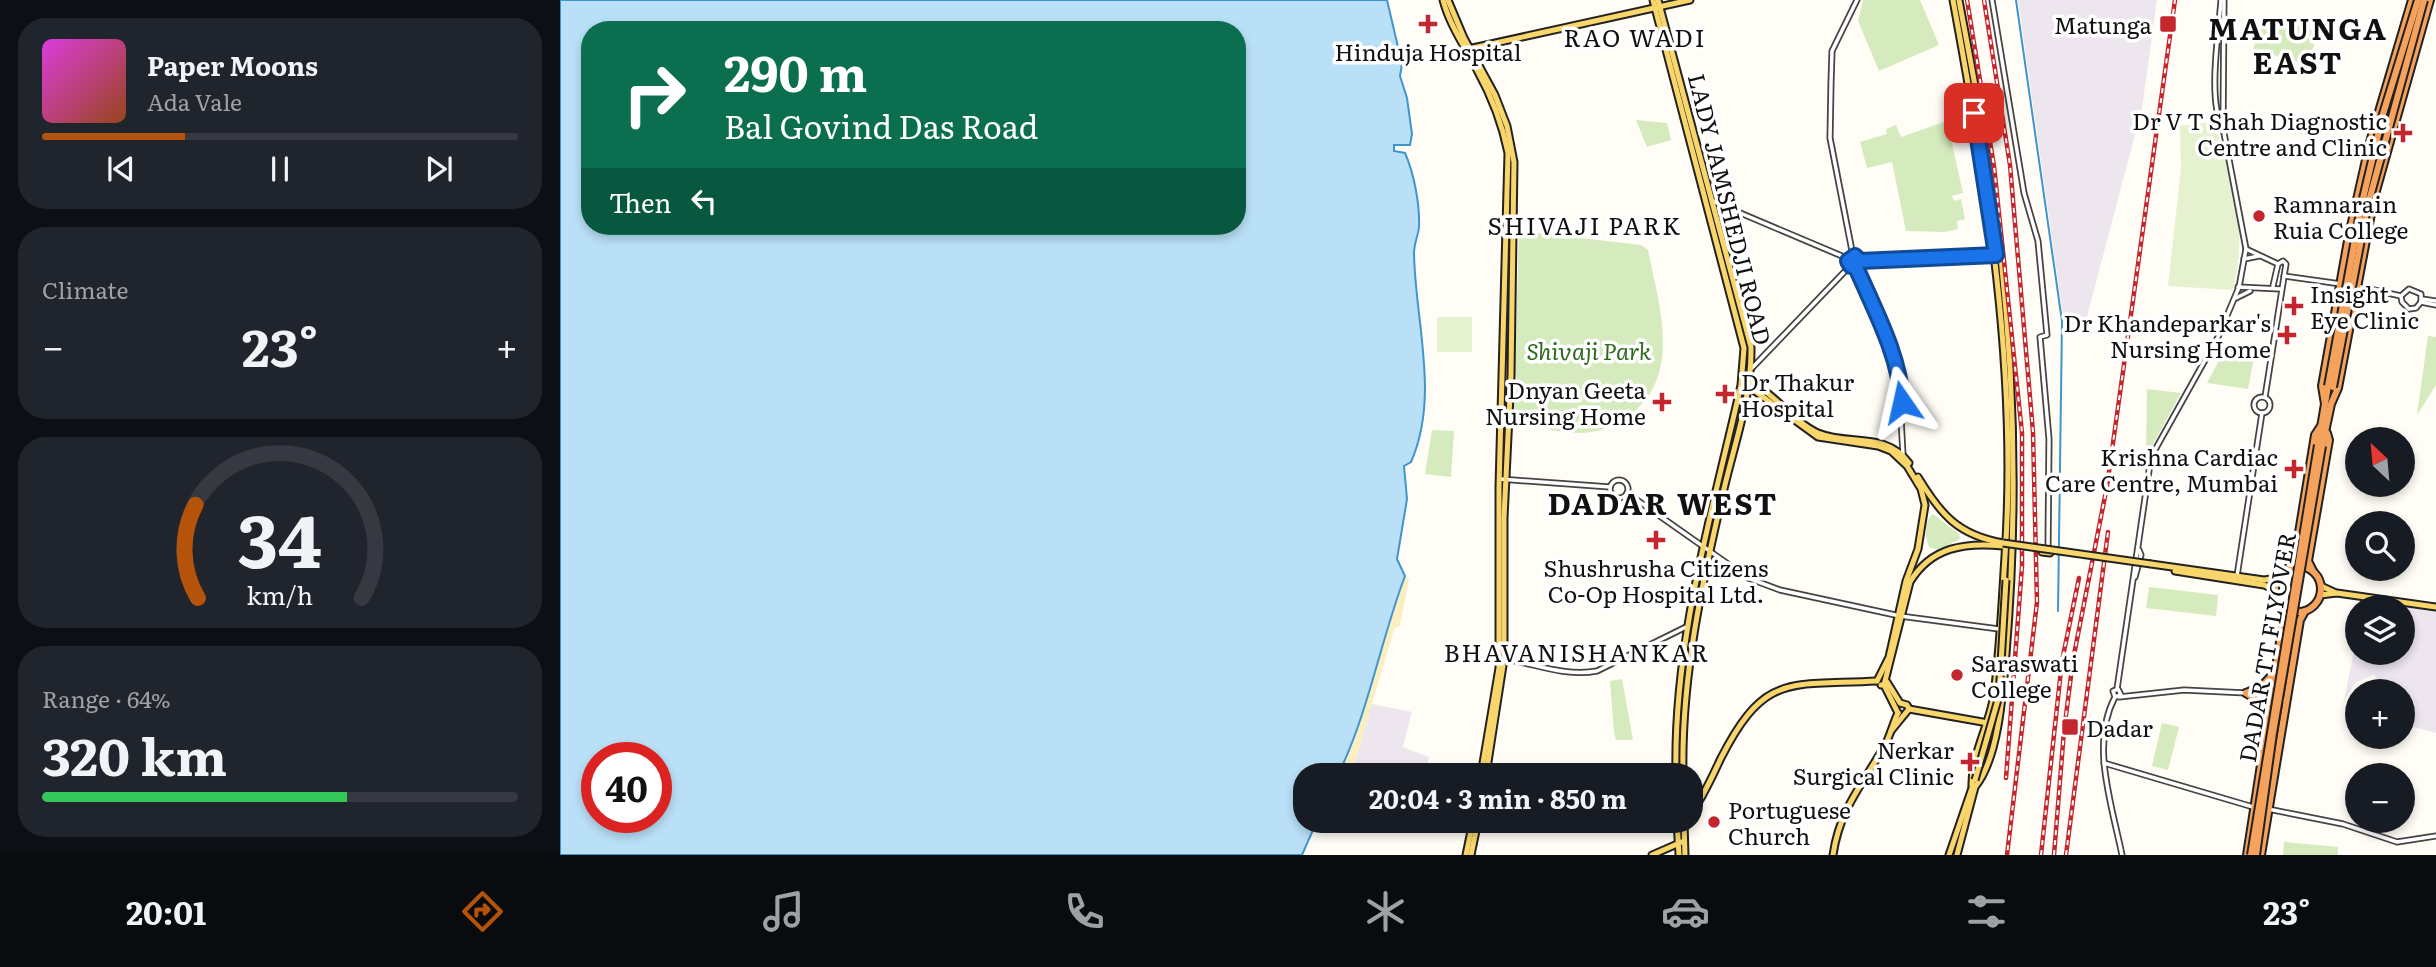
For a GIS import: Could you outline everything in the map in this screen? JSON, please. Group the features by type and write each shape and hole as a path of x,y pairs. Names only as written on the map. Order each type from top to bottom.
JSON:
{"highway":[{"path":"2328,404 2322,386 2340,286 2370,142 2412,0"},
{"path":"2254,855 2267,809 2300,620 2320,595 2321,586 2309,559 2329,440 2324,427 2330,387 2364,194 2418,0"},
{"path":"2330,387 2367,208 2424,0"},
{"path":"2328,404 2338,388 2374,198 2430,0"},
{"path":"2254,855 2252,807 2278,649 2282,606 2275,590 2278,578 2288,569 2295,557 2315,435 2324,427"},
{"name":"DADAR TT FLYOVER","path":"2254,855 2324,427"},
{"path":"2288,569 2301,566 2313,572"},
{"path":"2282,606 2293,611 2305,611"},
{"path":"2278,649 2295,650"},
{"path":"2246,693 2262,686 2274,673"},
{"path":"2246,693 2259,702 2267,716"},
{"path":"2263,743 2277,744"}],"main road":[{"path":"1446,0 1503,126 1508,153 1502,657"},
{"path":"1468,49 1657,4 1690,0"},
{"path":"1951,847 1958,852 1999,696 2013,482 2011,374 1998,255 1967,57 1954,0"},
{"path":"1959,0 1961,26"},
{"name":"LADY JAMSHEDJI ROAD","path":"1657,4 1744,348 1742,382 1707,550"},
{"name":"LADY JAMSHEDJI ROAD","path":"1657,4 1751,347 1751,384 1707,550"},
{"path":"1478,60 1487,44"},
{"path":"1468,49 1478,60 1507,126 1514,162 1503,479 1505,610 1502,657 1486,763"},
{"path":"1696,193 1704,194"},
{"path":"1742,382 1751,384 1819,433 1879,442 1903,455 1940,510 1962,529 1978,538 2264,585 2275,590"},
{"path":"1751,384 1818,437 1891,450 1907,466 1921,489 1925,505 1918,549 1889,657 1877,681"},
{"path":"1923,517 1930,510 1940,510"},
{"path":"1960,545 1965,539 1962,529"},
{"path":"1900,714 1899,705 1886,682 1899,616 1910,582 1918,568 1933,556 1960,545 2003,544"},
{"path":"1918,549 1922,556 1933,556"},
{"path":"1676,763 1686,628 1707,550"},
{"path":"1683,763 1691,641 1707,550"},
{"path":"1974,787 1973,768 1994,695 1998,629 2007,559"},
{"path":"1949,855 1997,727 2004,697 2007,559"},
{"path":"2151,566 2264,580 2278,578"},
{"path":"2321,586 2337,593"},
{"path":"2320,595 2337,593 2436,607"},
{"path":"1703,793 1741,722 1762,698 1782,688 1886,682"},
{"path":"1899,705 1997,727"},
{"path":"1833,855 1836,831 1851,796 1900,714 1909,709"},
{"path":"1469,855 1473,833"},
{"path":"1652,855 1681,847 1685,855"}],"street":[{"path":"1752,368 1850,266 1851,257 1830,138 1832,51 1857,0"},
{"path":"1992,0 2024,193 2038,241 2047,335 2040,337 2049,439 2048,551"},
{"path":"2122,855 2104,763 2106,715 2121,692 2117,689 2135,577 2132,572 2139,550 2151,457 2218,337 2238,288 2246,249 2223,128 2223,0"},
{"path":"1711,200 1860,261 1998,255"},
{"path":"1714,212 1725,207"},
{"path":"2246,249 2278,264"},
{"path":"2244,259 2260,256"},
{"path":"1856,267 1860,261"},
{"path":"2237,576 2262,413 2270,406 2265,397 2286,264 2283,261 2278,264 2273,286"},
{"path":"1850,266 1856,267"},
{"path":"1856,267 1899,382 1903,455"},
{"path":"2284,276 2401,296 2412,288 2418,291 2422,301"},
{"path":"2238,288 2273,286"},
{"path":"2273,286 2276,290 2282,287"},
{"path":"2233,300 2252,289"},
{"path":"2401,296 2402,302 2409,309 2416,308 2422,301"},
{"path":"2422,301 2436,303"},
{"path":"2262,413 2257,411 2254,404 2257,398 2265,397"},
{"path":"1503,479 1610,489 1622,481 1628,487 1627,494"},
{"path":"1610,489 1617,498 1627,494"},
{"path":"1627,494 1748,578 1810,597 1899,616 1998,629"},
{"path":"1502,657 1546,666 1567,674 1597,671 1686,628"},
{"path":"2117,697 2184,690 2246,693 2284,700"},
{"path":"2104,763 2252,807 2343,824 2397,842 2436,836"}],"shaded area":[{"path":"2018,0 2157,0 2142,108 2084,328 2064,322"},
{"path":"2415,607 2436,610 2436,733 2415,727 2415,679 2377,679 2374,675 2364,679 2348,679 2351,665 2415,665"},
{"path":"1372,704 1412,712 1403,747 1429,757 1428,763 1355,763"}],"green space":[{"path":"1863,0 1920,0 1939,45 1879,71 1858,21"},
{"path":"2263,15 2318,32 2308,65 2253,49"},
{"path":"1636,120 1667,123 1671,140 1647,147"},
{"path":"1947,121 1963,193 1952,196 1954,201 1961,199 1965,219 1957,221 1958,229 1944,232 1906,231 1892,162 1867,168 1860,142 1887,134 1886,129 1896,125 1901,137"},
{"path":"2217,121 2219,140 2233,183 2238,212 2239,242 2234,286 2232,290 2168,286 2181,168 2180,126"},
{"name":"Shivaji Park","path":"1519,231 1641,245 1648,250 1660,311 1663,353 1652,391 1627,418 1613,426 1582,433 1513,423"},
{"path":"1437,317 1472,317 1472,352 1437,352"},
{"path":"2428,336 2436,337 2436,385 2417,415"},
{"path":"2223,353 2254,358 2248,389 2207,383"},
{"path":"2147,389 2181,393 2148,453 2146,452"},
{"path":"1432,430 1454,431 1451,477 1425,474"},
{"path":"1933,514 1959,534 1960,539 1938,550 1929,547 1926,529"},
{"path":"2149,587 2218,595 2216,616 2146,608"},
{"path":"1622,679 1633,740 1616,740 1614,733 1610,681"},
{"path":"2162,723 2179,727 2168,770 2152,766"},
{"path":"2284,842 2338,847 2338,855 2283,855"}],"sand":[{"path":"1405,576 1409,579 1400,625 1394,629 1355,763 1344,763 1358,726"}],"water":[{"path":"560,0 1387,0 1402,64 1400,76 1407,98 1412,134 1410,145 1394,145 1394,151 1405,153 1417,199 1419,227 1414,253 1424,359 1424,411 1411,462 1404,466 1407,499 1397,559 1405,576 1349,751 1344,763 1293,763 1293,833 1312,833 1302,855 560,855"}],"waterway":[{"path":"2016,0 2062,321 2058,611"}],"railway":[{"path":"1967,0 1994,166 2022,433 2022,566 2006,778"},
{"path":"1984,0 2010,165 2033,432 2037,602 2007,855"},
{"path":"2054,855 2073,660 2107,486 2175,0"},
{"path":"2066,855 2108,532"},
{"path":"2041,855 2062,661 2079,578"}],"place":[{"name":"Hinduja Hospital","path":"1428,24"},
{"name":"Matunga","path":"2168,24"},
{"name":"Dr V T Shah Diagnostic Centre and Clinic","path":"2403,133"},
{"name":"Ramnarain Ruia College","path":"2259,216"},
{"name":"Insight Eye Clinic","path":"2294,306"},
{"name":"Dr Khandeparkar's Nursing Home","path":"2287,335"},
{"name":"Dr Thakur Hospital","path":"1725,394"},
{"name":"Dnyan Geeta Nursing Home","path":"1662,402"},
{"name":"Krishna Cardiac Care Centre, Mumbai","path":"2294,469"},
{"name":"Shushrusha Citizens Co-Op Hospital Ltd.","path":"1656,540"},
{"name":"Saraswati College","path":"1957,675"},
{"name":"Dadar","path":"2070,727"},
{"name":"Nerkar Surgical Clinic","path":"1970,762"},
{"name":"Portuguese Church","path":"1714,822"}],"district":[{"name":"RAO WADI","path":"1635,36"},
{"name":"MATUNGA EAST","path":"2298,44"},
{"name":"SHIVAJI PARK","path":"1585,224"},
{"name":"DADAR WEST","path":"1663,502"},
{"name":"BHAVANISHANKAR","path":"1577,651"}],"route":[{"path":"1902,402 1899,382 1885,338 1856,267 1849,265 1848,261 1855,256 1860,261 1996,255 1974,113"}]}
